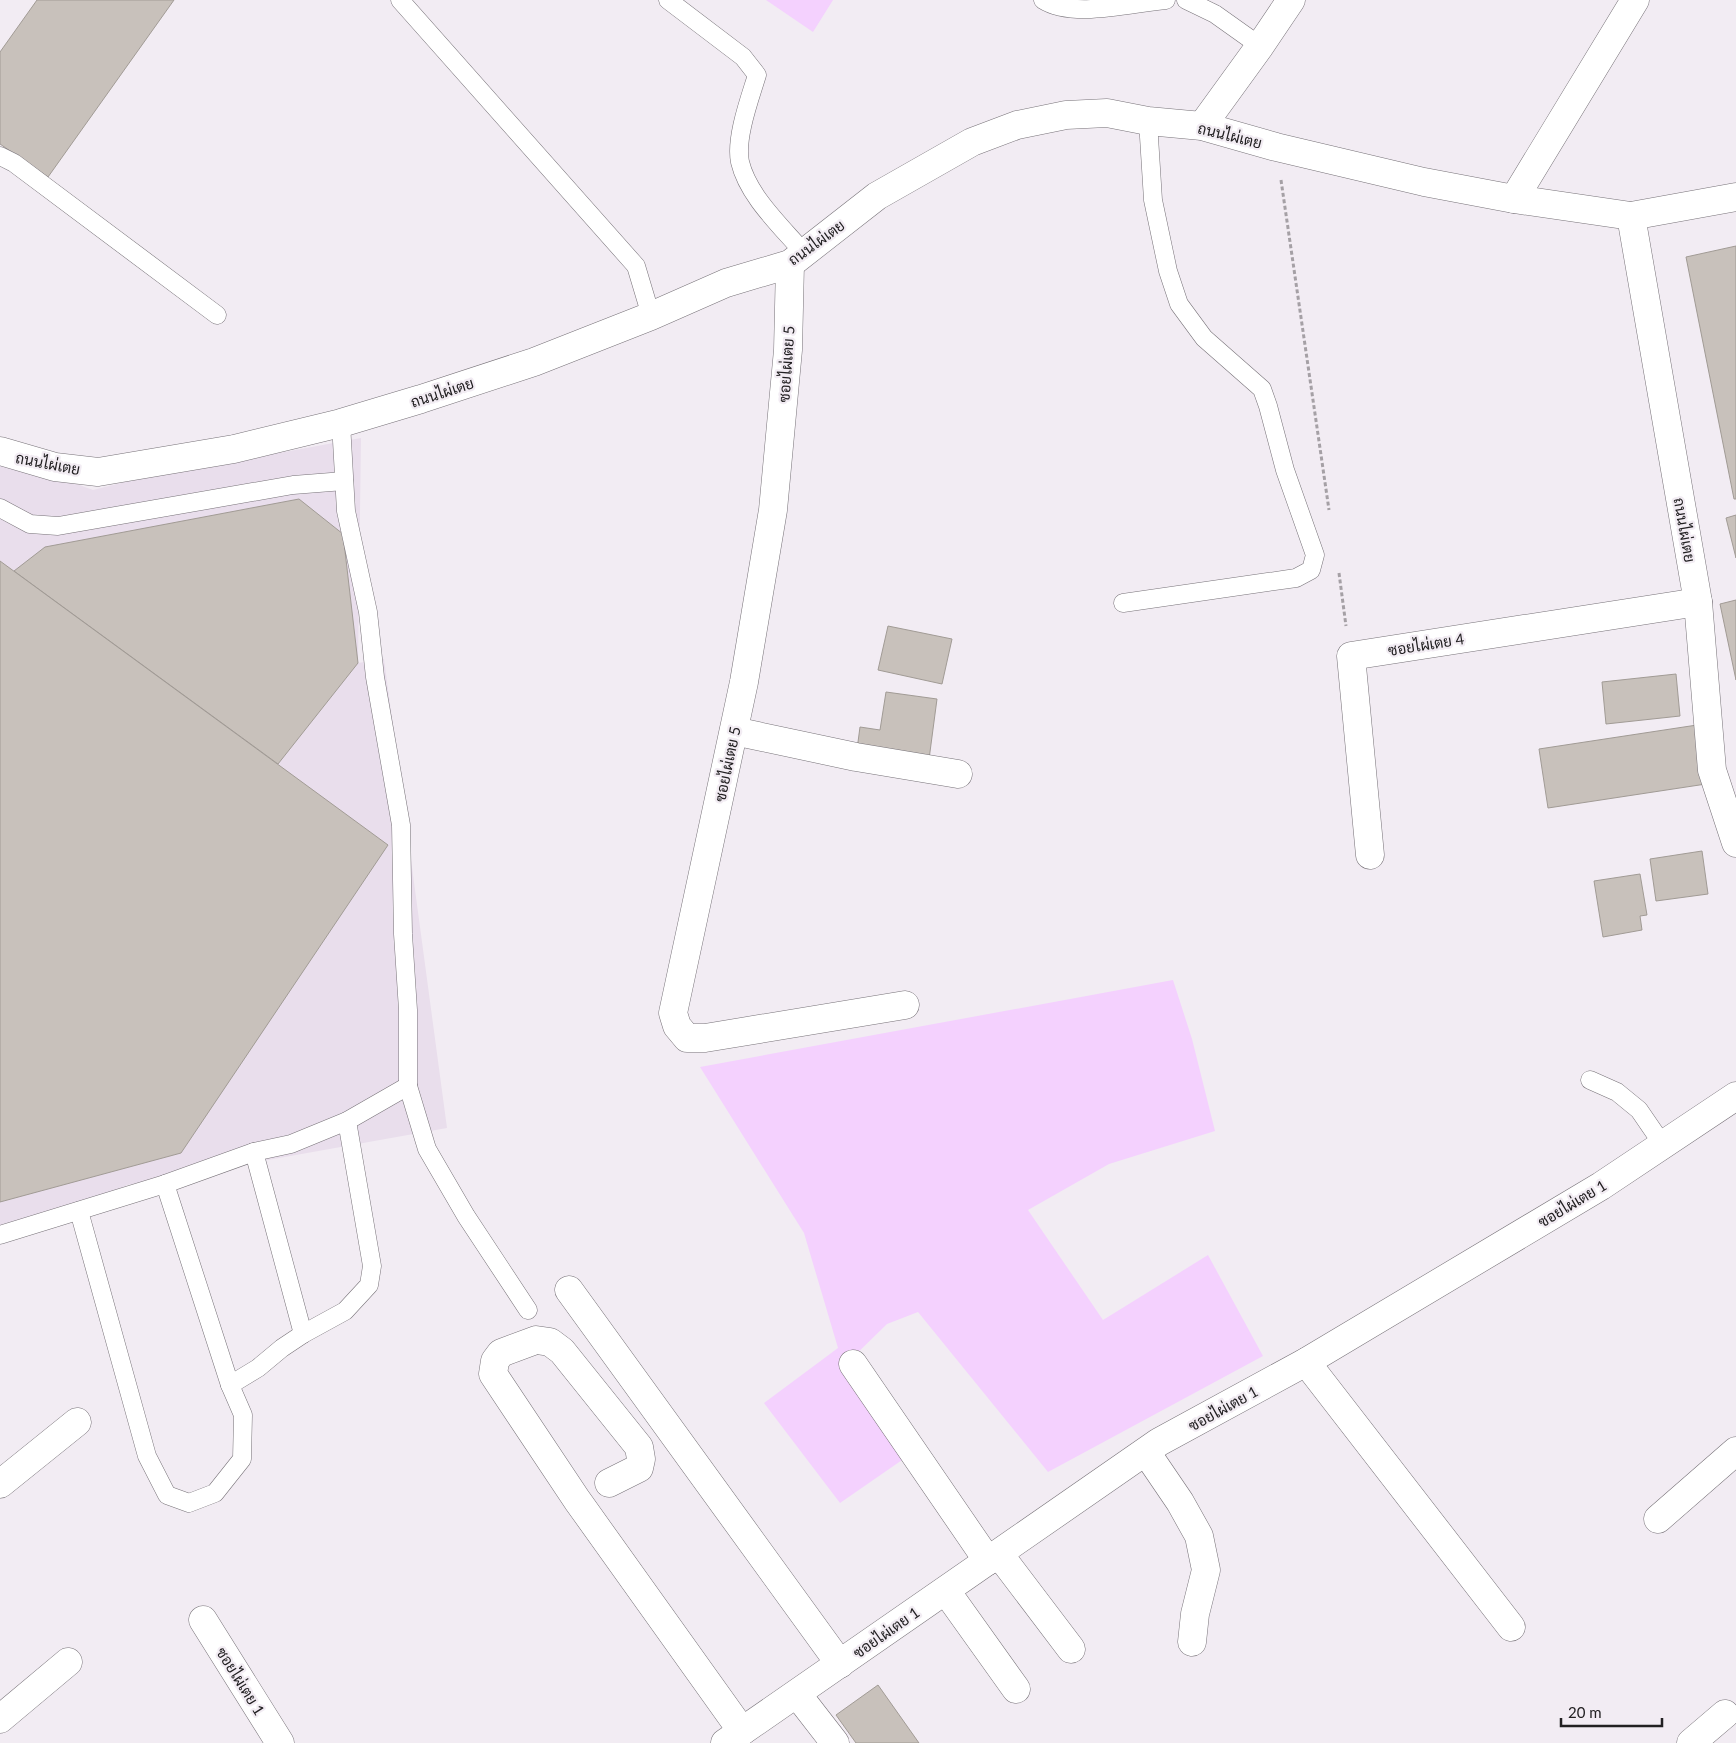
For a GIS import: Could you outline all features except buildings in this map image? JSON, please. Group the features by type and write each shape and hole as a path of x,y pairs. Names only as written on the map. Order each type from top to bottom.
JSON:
{"street":[{"path":"1202,126 1291,0"},
{"path":"1514,199 1635,0"},
{"name":"ถนนไผ่เตย","path":"0,451 55,467 98,472 234,449 341,423 421,400 534,362 651,316 726,283 797,258 878,196 972,142 1017,125 1066,115 1107,113 1148,121 1202,126 1276,147 1424,182 1514,199 1630,216 1736,197"},
{"name":"ถนนไผ่เตย","path":"1630,216 1698,602 1712,770 1736,843"},
{"name":"ซอยไผ่เตย 5","path":"797,258 774,510 734,731 674,1013 677,1026 687,1038 704,1038 905,1005"},
{"name":"ซอยไผ่เตย 4","path":"1351,656 1698,602"},
{"path":"1351,656 1370,855"},
{"path":"734,731 856,757 958,774"},
{"name":"ซอยไผ่เตย 1","path":"734,1737 1160,1442 1306,1362 1602,1186 1736,1096"},
{"path":"569,1290 840,1664"},
{"path":"609,1483 639,1468 641,1459 638,1447 562,1351 550,1342 536,1340 501,1353 494,1361 493,1374 734,1737"},
{"path":"1306,1362 1511,1628"},
{"path":"853,1364 994,1558 1071,1649"},
{"path":"0,1484 76,1422"},
{"path":"1658,1519 1736,1451"},
{"path":"1146,1452 1180,1502 1200,1536 1206,1570 1195,1614 1192,1642"},
{"path":"946,1591 1016,1689"},
{"name":"ซอยไผ่เตย 1","path":"203,1620 280,1743"},
{"path":"0,1719 68,1662"},
{"path":"798,1694 835,1743"},
{"path":"1691,1743 1725,1714"}],"lane":[{"path":"400,0 636,266 651,316"},
{"path":"668,0 744,57 757,75 747,104 740,137 740,161 751,191 797,258"},
{"path":"1043,0 1049,4 1084,10 1166,0"},
{"path":"1186,0 1215,14 1260,46"},
{"path":"1123,603 1296,578 1311,570 1315,555 1285,470 1262,389 1204,338 1179,304 1168,271 1153,200 1148,121"},
{"path":"0,156 22,169 217,315"},
{"path":"341,423 346,511 368,612 375,677 401,825 403,934 408,1010 408,1086 427,1149 466,1216 528,1310"},
{"path":"0,508 30,524 58,526 293,485 344,481"},
{"path":"1590,1080 1617,1092 1639,1110 1663,1145"},
{"path":"0,1235 165,1184 254,1152 291,1144 347,1120 408,1086"},
{"path":"230,1384 258,1368 303,1334 345,1311 369,1285 372,1266 347,1120"},
{"path":"254,1152 303,1334"},
{"path":"79,1211 147,1456 168,1495 189,1503 215,1493 242,1459 243,1415 230,1384 165,1184"}],"path":[{"path":"1276,147 1331,519"},
{"path":"1338,568 1351,656"}],"shaded area":[{"path":"766,0 833,0 813,32"},
{"path":"361,438 358,663 384,659 447,1128 127,1185 79,1211 0,1235 0,456 93,490 141,478"},
{"path":"1173,980 1192,1039 1215,1131 1109,1164 1028,1210 1103,1320 1208,1255 1263,1356 1048,1472 918,1312 887,1324 844,1366 905,1458 840,1503 764,1403 838,1348 804,1233 700,1067"}]}
